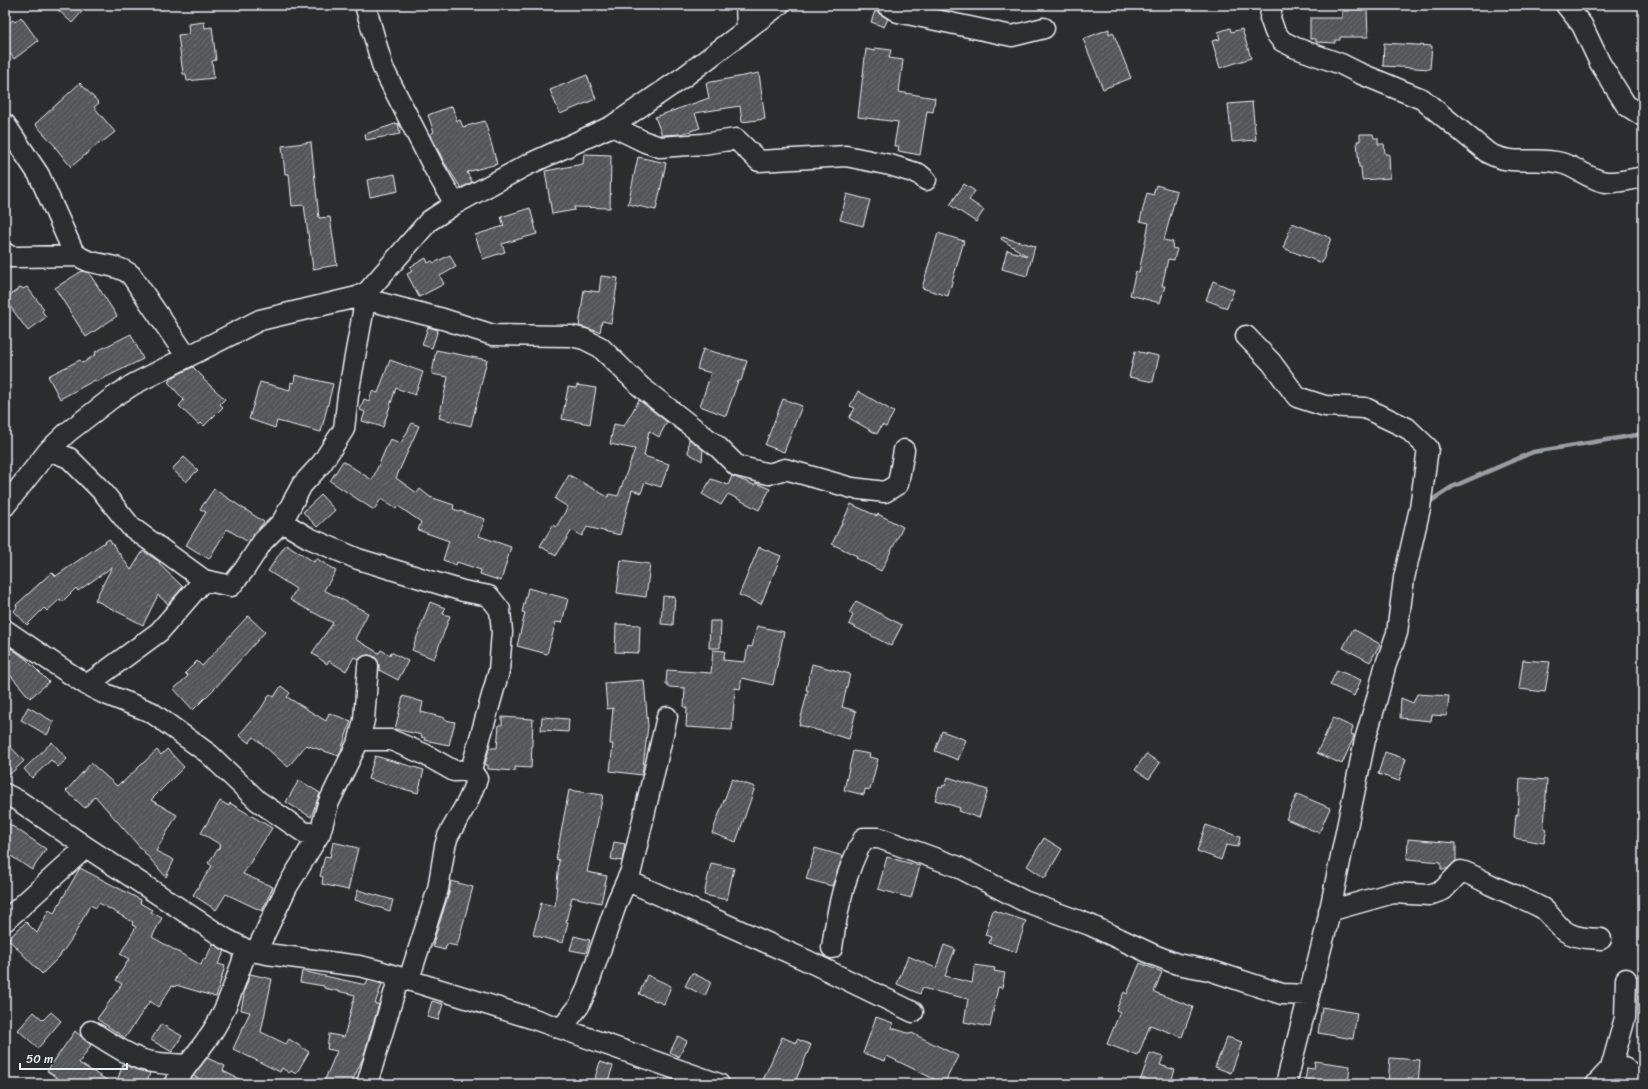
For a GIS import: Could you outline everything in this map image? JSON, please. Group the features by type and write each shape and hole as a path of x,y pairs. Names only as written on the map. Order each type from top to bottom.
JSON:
{"street":[{"path":"365,5 383,68 434,168 455,204"},
{"path":"746,5 747,28"},
{"path":"5,506 49,450 68,432 112,398 134,384 260,320 357,297 368,291 429,221 455,204 528,165 612,126 685,76 779,5"},
{"path":"887,5 898,12 1012,36 1044,28"},
{"path":"1272,5 1270,18 1275,32 1282,41 1296,48 1341,64 1422,99 1488,153 1498,158 1513,162 1550,161 1562,163 1594,179 1606,182 1618,182 1643,176"},
{"path":"1566,5 1582,25 1600,63 1626,105 1643,116"},
{"path":"5,124 39,175 73,251 85,260 115,266 126,270 131,275 187,357"},
{"path":"612,126 645,142 660,147 702,144 736,139 759,161 846,156 919,174 926,180"},
{"path":"5,253 18,258 78,256"},
{"path":"357,297 443,319 493,335 571,336 584,338 600,347 641,387 718,447 738,466 768,474 785,469 852,488 885,492 898,484 904,450"},
{"path":"49,450 69,458 103,492 131,527 204,580 231,586 244,570 263,541 282,522 302,485 322,463 344,429 348,395 364,307 357,297"},
{"path":"1246,336 1271,362 1297,397 1325,406 1365,408 1407,428 1428,448 1420,508 1404,578 1397,633 1385,667 1365,740 1329,911 1286,1084"},
{"path":"282,522 309,538 358,559 463,591 489,596 500,610 502,632 499,671 471,770 476,779 468,802 448,836 444,846 438,889 404,978 367,1084"},
{"path":"87,684 159,632 204,580"},
{"path":"5,630 55,664 103,693 151,712 209,754 258,802 305,833 320,833"},
{"path":"174,1084 186,1065 212,1031 251,951 287,887 320,833 328,804 359,740 364,720 368,666"},
{"path":"562,1028 579,1006 586,991 617,902 628,881 667,717"},
{"path":"359,740 391,740 424,754 454,771 471,770"},
{"path":"5,794 19,801 226,939 251,951 359,966 404,978 562,1028 719,1084"},
{"path":"832,948 836,914 846,878 855,854 864,838 880,838 956,866 1024,901 1090,925 1177,964 1209,970 1282,994 1309,995"},
{"path":"5,921 86,847"},
{"path":"1329,911 1393,893 1429,895 1443,890 1461,871 1472,874 1491,885 1530,901 1546,911 1558,926 1571,936 1601,939"},
{"path":"628,881 808,961 913,1012"},
{"path":"1596,1084 1611,1068 1625,1018 1626,979"},
{"path":"91,1031 129,1054 141,1059 161,1064 186,1065"},
{"path":"1611,1068 1624,1068 1643,1081"}],"building":[{"path":"53,5 88,5 72,23"},
{"path":"1349,9 1367,9 1368,37 1340,37 1340,40 1335,40 1335,43 1316,42 1316,39 1310,39 1310,18 1342,18 1342,11 1349,11"},
{"path":"875,11 888,19 884,27 871,22"},
{"path":"21,17 38,41 14,59 5,47 5,26 13,20 15,22"},
{"path":"204,22 205,28 212,27 216,60 212,61 214,78 187,81 186,74 183,74 178,35 189,34 188,24"},
{"path":"1230,28 1231,32 1242,29 1251,58 1220,68 1212,41 1220,39 1218,32"},
{"path":"1109,29 1109,34 1113,32 1131,78 1103,89 1083,39"},
{"path":"1384,43 1432,46 1430,69 1383,66"},
{"path":"875,48 891,50 889,58 903,60 899,92 935,98 933,112 927,111 920,155 898,151 899,146 894,146 898,122 858,117 866,49 875,51"},
{"path":"759,73 765,119 742,122 740,106 695,113 700,128 681,134 662,135 655,117 709,98 706,83"},
{"path":"587,75 596,99 560,114 550,90"},
{"path":"80,83 99,103 94,107 115,132 101,143 100,142 71,167 56,147 35,124"},
{"path":"1252,102 1256,140 1232,142 1228,104"},
{"path":"452,106 457,121 460,120 463,127 485,121 497,164 467,172 472,182 461,188 444,162 430,134 434,132 428,115"},
{"path":"398,123 400,134 366,140 365,134"},
{"path":"1360,134 1373,134 1374,138 1378,138 1378,144 1384,144 1385,154 1389,154 1390,178 1362,180 1361,167 1359,167 1357,141 1360,141"},
{"path":"311,142 319,218 330,217 337,265 313,269 304,205 292,206 289,174 285,174 282,146"},
{"path":"584,154 611,155 610,208 574,207 575,210 552,214 545,171 583,164"},
{"path":"638,157 666,163 656,210 628,204"},
{"path":"395,174 398,191 370,197 367,180"},
{"path":"964,184 975,191 969,200 984,210 976,222 950,205"},
{"path":"1156,185 1177,191 1164,240 1173,242 1172,248 1177,249 1174,260 1168,259 1162,286 1165,286 1160,303 1130,295 1136,271 1139,272 1149,223 1140,221 1147,193 1153,195"},
{"path":"847,194 870,200 863,226 840,220"},
{"path":"530,208 537,234 502,244 505,252 483,259 475,235 504,226 501,217"},
{"path":"1292,223 1331,238 1322,263 1283,248"},
{"path":"938,233 964,241 948,296 922,288"},
{"path":"1002,237 1035,246 1027,276 1002,269 1007,250 1027,256 1001,239"},
{"path":"450,255 456,267 440,276 444,284 419,297 407,274 412,271 410,267 426,258 428,263 432,261 434,263"},
{"path":"82,271 89,273 117,316 86,337 55,288"},
{"path":"601,276 618,278 611,323 602,321 600,332 579,326 584,290 599,292"},
{"path":"1213,281 1234,290 1227,308 1206,300"},
{"path":"21,287 23,289 27,287 44,309 42,311 46,317 28,331 7,302 8,301 6,298"},
{"path":"428,327 438,330 432,348 422,345"},
{"path":"131,334 143,359 96,382 95,380 60,399 48,376 80,360 83,363 96,354 95,352"},
{"path":"703,349 747,361 741,381 738,381 726,416 700,406 711,373 697,369"},
{"path":"436,350 487,360 471,426 439,418 448,377 432,374"},
{"path":"1135,351 1159,356 1153,382 1129,377"},
{"path":"390,360 423,372 415,395 396,388 383,427 362,421 365,412 360,410 364,399 369,401 372,391 378,393"},
{"path":"193,367 204,378 203,379 225,399 220,404 223,407 204,426 201,423 199,425 179,406 184,400 168,382 175,376"},
{"path":"295,375 333,384 321,432 277,421 275,428 249,419 260,382 290,390 291,382 294,383"},
{"path":"577,385 596,388 590,424 562,419 568,387 576,388"},
{"path":"858,391 894,412 886,427 882,425 877,434 849,418 855,408 850,406"},
{"path":"783,399 802,406 784,452 765,445"},
{"path":"639,400 667,422 659,437 649,431 644,456 669,464 661,487 645,482 641,493 632,490 620,535 587,527 582,536 572,530 556,556 540,546 553,525 556,527 568,507 555,499 569,475 608,497 609,494 618,496 635,449 610,444 614,424 624,426"},
{"path":"412,423 419,426 396,478 417,493 420,489 430,497 454,505 453,509 485,519 479,536 511,547 501,581 480,574 481,570 457,562 456,565 443,560 449,541 418,530 421,522 398,506 396,509 381,499 374,510 330,481 343,461 372,480 390,439 401,443"},
{"path":"689,439 703,450 702,461 688,453"},
{"path":"184,457 198,470 186,482 172,469"},
{"path":"732,476 754,485 756,483 770,489 759,510 728,494 721,505 702,494 711,479 728,485"},
{"path":"214,489 264,522 248,542 227,529 209,559 186,545 206,512 200,509"},
{"path":"321,495 335,510 317,527 303,512"},
{"path":"851,504 877,516 878,514 903,527 881,571 856,558 857,556 832,544"},
{"path":"109,539 131,570 143,551 160,562 159,564 183,587 168,604 158,595 143,625 95,600 112,567 78,591 76,588 62,602 60,599 47,611 44,608 27,625 14,611 17,607 16,605 52,572 56,576"},
{"path":"286,544 314,562 316,558 336,571 324,590 368,613 355,639 379,653 381,650 390,655 391,652 408,661 398,680 379,670 378,661 375,657 369,655 363,656 359,659 354,657 346,671 329,661 327,664 312,653 333,623 290,600 296,589 268,571"},
{"path":"759,547 781,556 761,604 739,595"},
{"path":"621,560 650,564 646,597 617,593"},
{"path":"528,588 568,599 562,623 556,622 547,654 517,646 525,613 522,612"},
{"path":"663,596 675,597 673,625 661,624"},
{"path":"856,601 902,625 891,646 849,624 853,615 849,613"},
{"path":"430,602 445,608 443,614 450,616 434,659 412,650"},
{"path":"248,616 265,632 216,687 193,710 174,689 188,676 185,673 197,661 202,666"},
{"path":"710,621 721,621 720,648 709,648"},
{"path":"616,624 640,625 639,653 615,652"},
{"path":"757,626 784,632 773,685 742,678 740,689 735,688 732,730 686,727 687,708 684,707 685,688 668,687 668,684 666,684 667,670 711,673 713,650 725,651 723,660 745,662 748,646 752,647"},
{"path":"1353,629 1380,644 1370,662 1343,648"},
{"path":"5,644 26,659 49,682 30,698 5,669"},
{"path":"1523,660 1550,662 1545,692 1519,689"},
{"path":"812,664 850,674 842,707 856,711 849,739 799,725 808,690 806,690"},
{"path":"1337,670 1361,680 1354,696 1330,685"},
{"path":"644,680 648,726 642,775 610,771 613,744 610,744 613,708 607,709 605,683"},
{"path":"281,686 290,693 287,697 326,721 329,713 351,721 339,756 306,745 288,767 254,737 249,743 239,735 260,710 270,694 274,697"},
{"path":"1417,694 1449,696 1447,716 1432,715 1431,721 1400,718 1401,698 1413,703"},
{"path":"403,696 423,702 421,712 455,722 449,745 424,740 425,738 421,737 422,735 395,729"},
{"path":"28,707 54,722 47,735 21,720"},
{"path":"502,717 533,719 531,768 515,767 515,771 488,769 488,765 485,765 489,748 497,748 499,725 502,725"},
{"path":"542,717 569,719 568,732 541,730"},
{"path":"1333,718 1353,727 1351,734 1354,735 1353,739 1342,764 1317,753"},
{"path":"942,731 966,740 958,760 935,751"},
{"path":"5,741 24,761 5,779"},
{"path":"52,742 67,759 58,767 51,760 32,778 24,769"},
{"path":"167,749 184,767 151,800 177,815 156,851 174,860 166,877 95,796 85,808 66,791 91,763 117,786 157,750 161,755"},
{"path":"853,751 870,754 869,757 878,759 870,790 865,789 864,795 844,790"},
{"path":"1385,752 1406,759 1399,781 1378,774"},
{"path":"1146,754 1160,763 1149,779 1135,770"},
{"path":"375,756 424,770 418,793 368,779"},
{"path":"948,777 988,790 979,818 959,811 960,808 935,800 939,787 942,788 943,785 945,786"},
{"path":"1520,778 1547,780 1544,828 1547,829 1544,843 1514,838 1516,814 1518,815"},
{"path":"732,779 755,787 736,842 712,833"},
{"path":"299,780 320,793 311,817 286,802"},
{"path":"569,790 603,795 587,872 607,876 601,903 572,897 566,921 568,922 563,943 533,935 541,903 555,906 559,860 556,859"},
{"path":"1297,794 1330,808 1319,833 1286,819"},
{"path":"220,801 229,806 230,803 272,828 243,874 273,887 262,911 226,894 216,910 193,895 212,866 208,863 221,845 201,833"},
{"path":"5,821 46,849 32,870 5,852"},
{"path":"1206,825 1240,837 1238,847 1226,845 1221,860 1197,851"},
{"path":"1044,838 1062,849 1045,878 1027,866"},
{"path":"1408,839 1456,843 1456,861 1447,869 1441,869 1441,862 1407,859"},
{"path":"333,842 358,848 348,890 322,884 323,877 320,876 325,856 330,857"},
{"path":"614,842 625,844 622,861 611,859"},
{"path":"815,848 843,856 832,886 806,879"},
{"path":"887,857 920,866 911,898 878,889"},
{"path":"711,863 734,868 727,900 704,895"},
{"path":"80,868 141,900 140,903 152,910 151,912 162,918 152,937 201,965 203,959 205,960 213,944 225,951 218,964 225,966 216,997 176,985 175,987 172,986 158,1007 150,1001 125,1038 97,1019 122,984 116,980 129,959 120,954 136,927 132,925 133,922 99,903 96,908 90,905 73,937 59,957 42,974 8,939 26,922 37,933 49,910 54,913"},
{"path":"451,881 473,887 457,946 447,944 445,950 433,947 449,893"},
{"path":"358,890 393,900 390,911 355,900"},
{"path":"993,910 1026,921 1016,952 989,943 991,937 985,935"},
{"path":"574,936 590,940 586,953 570,950"},
{"path":"944,945 955,949 945,976 972,983 975,965 995,968 994,971 1005,973 1002,988 998,987 990,1027 964,1022 968,999 922,988 920,994 897,984 908,956 936,968"},
{"path":"1140,963 1162,972 1154,992 1193,1007 1182,1037 1150,1025 1138,1056 1107,1044 1120,1012 1116,1010 1124,992 1127,994"},
{"path":"302,971 366,985 368,980 382,984 375,1004 379,1004 363,1058 351,1084 323,1084 337,1051 327,1049 329,1034 344,1037 355,995 324,988 324,986 300,982"},
{"path":"692,973 711,982 705,996 685,986"},
{"path":"250,974 272,979 261,1032 286,1044 289,1039 309,1052 296,1074 291,1071 289,1073 282,1068 280,1072 233,1049 250,1012 241,1010 245,989"},
{"path":"647,975 671,986 664,1004 639,994"},
{"path":"432,1001 443,1004 438,1020 427,1017"},
{"path":"1322,1007 1357,1013 1353,1039 1318,1033"},
{"path":"34,1012 43,1020 51,1012 61,1021 38,1048 18,1030"},
{"path":"876,1017 893,1023 892,1028 911,1034 912,1033 958,1056 944,1084 887,1056 885,1061 863,1053"},
{"path":"161,1024 182,1036 172,1052 151,1040"},
{"path":"75,1031 91,1045 79,1063 113,1084 66,1084 47,1071"},
{"path":"678,1036 687,1041 679,1057 670,1052"},
{"path":"782,1037 796,1043 797,1039 811,1045 794,1084 773,1084 763,1080"},
{"path":"1227,1037 1242,1042 1231,1073 1215,1067"},
{"path":"1150,1053 1163,1057 1160,1065 1175,1070 1170,1084 1139,1084"},
{"path":"207,1058 225,1066 223,1071 249,1084 210,1084 193,1076"},
{"path":"1390,1058 1420,1060 1418,1084 1388,1084"},
{"path":"1315,1061 1350,1066 1348,1084 1312,1084 1312,1082 1305,1081 1307,1068 1314,1069"},
{"path":"600,1062 613,1066 607,1084 593,1084"},
{"path":"123,1064 137,1070 150,1073 146,1084 116,1084"}],"waterway":[{"path":"1426,504 1452,487 1533,452 1643,434"}]}
